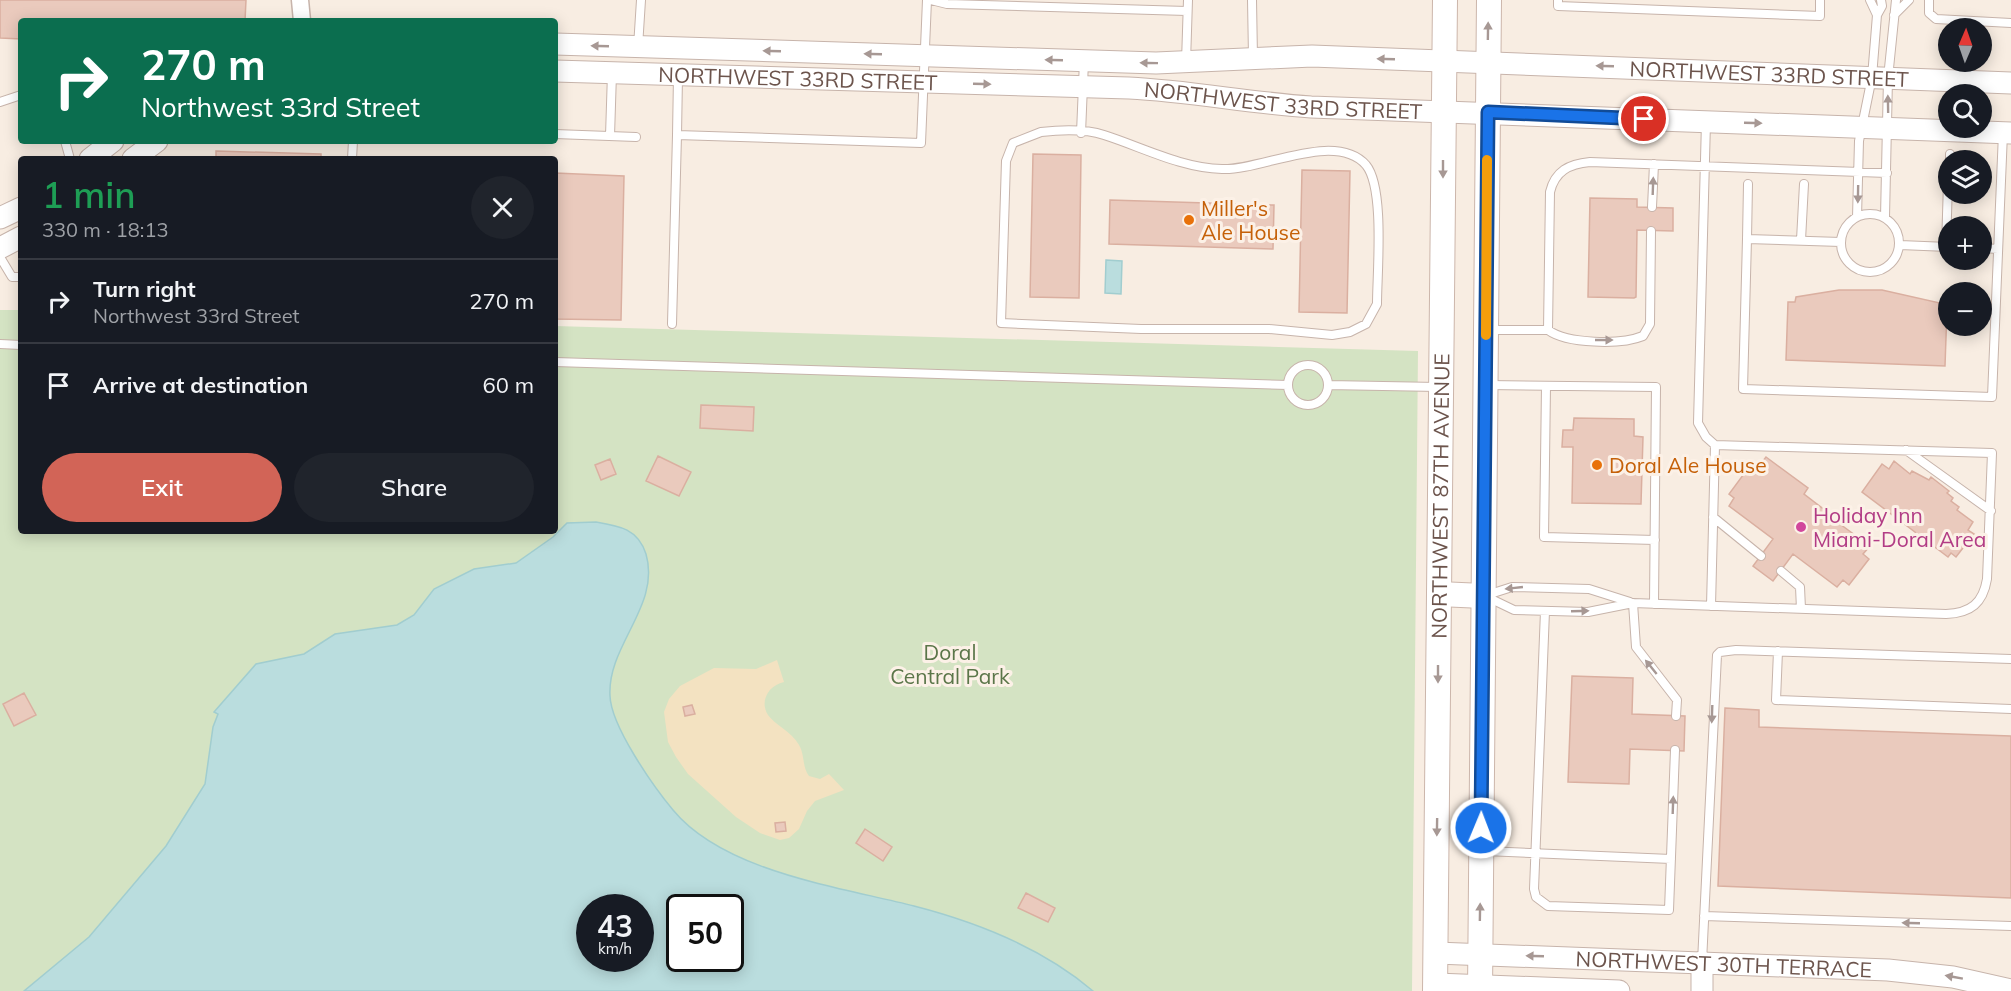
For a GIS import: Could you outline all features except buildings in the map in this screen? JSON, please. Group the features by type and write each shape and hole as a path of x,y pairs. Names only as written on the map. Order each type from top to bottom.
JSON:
{"main road":[{"name":"NORTHWEST 87TH AVENUE","path":"1436,988 1445,0"},
{"name":"NORTHWEST 87TH AVENUE","path":"1480,988 1488,0"},
{"path":"1439,594 1483,596"}],"street":[{"path":"300,0 302,18"},
{"name":"NORTHWEST 33RD STREET","path":"558,44 1084,61 1186,62 1254,57 1444,60 2011,83"},
{"path":"647,47 669,59 678,74 686,63 722,50"},
{"name":"NORTHWEST 33RD STREET","path":"558,70 1172,90 1252,102 1311,107 2007,133"},
{"path":"94,156 109,144"},
{"path":"0,218 18,209"},
{"path":"0,248 18,239"},
{"name":"NORTHWEST 30TH TERRACE","path":"1436,953 1921,972 2011,990"},
{"path":"1702,962 1702,991"},
{"name":"NORTHWEST 30TH TERRACE","path":"1436,988 1619,991"}],"lane":[{"path":"640,0 647,47"},
{"path":"676,135 921,143 929,0 947,4 1187,11"},
{"path":"1186,62 1188,0"},
{"path":"1251,0 1254,57"},
{"path":"1558,0 1558,6 1820,16 1820,0"},
{"path":"1870,0 1877,15 1880,78 1889,129 1885,217"},
{"path":"1877,15 1882,6 1881,0"},
{"path":"1857,217 1861,128 1880,78 1896,0"},
{"path":"1894,15 1909,0"},
{"path":"1929,0 1929,13 1936,19 2011,23"},
{"path":"1081,133 1084,61"},
{"path":"610,136 612,72"},
{"path":"672,324 678,74"},
{"path":"0,102 18,96"},
{"path":"1483,596 1514,610 1588,612 1633,603 1946,614 1966,611 1975,606 1985,588 1991,511 1992,453 1715,445 1706,437 1698,423 1706,121"},
{"path":"1041,132 1081,133 1102,134 1193,165 1221,170 1254,167 1310,152 1341,153 1358,158 1373,176 1378,196 1377,304 1372,317 1358,328 1332,335 1269,329 1141,329 1001,323 1005,169 1010,148 1016,140 1041,132"},
{"path":"1748,184 1743,389 1992,397 1998,249 2007,133"},
{"path":"558,134 636,137"},
{"path":"1548,330 1550,200 1555,178 1564,169 1584,162 1887,172"},
{"path":"1652,207 1653,164"},
{"path":"1801,240 1804,184"},
{"path":"1876,214 1885,217 1898,234 1900,245 1892,263 1874,272 1855,268 1847,261 1841,242 1849,223 1857,217 1876,214"},
{"path":"1486,330 1548,330 1571,340 1626,340 1643,336 1650,324 1652,231"},
{"path":"1747,239 1841,242"},
{"path":"1900,245 1938,247"},
{"path":"1992,249 1998,249"},
{"path":"0,256 12,277 18,277"},
{"path":"0,344 18,345"},
{"path":"558,362 1288,386"},
{"path":"1309,365 1322,370 1328,385 1322,400 1310,406 1292,398 1288,386 1292,373 1302,366 1309,365"},
{"path":"1328,385 1442,387"},
{"path":"1485,385 1656,387 1654,604"},
{"path":"1546,386 1544,537 1655,540"},
{"path":"1710,606 1715,445"},
{"path":"1906,450 1991,511"},
{"path":"1713,517 1761,556"},
{"path":"1781,571 1800,587 1802,609"},
{"path":"1483,596 1512,587 1589,589 1633,603"},
{"path":"1633,603 1636,647 1677,700 1676,716"},
{"path":"1545,611 1535,893 1539,901 1548,906 1669,910 1675,750"},
{"path":"1702,962 1717,656 1727,650 2011,659"},
{"path":"1778,651 1776,700 2011,709"},
{"path":"1481,851 1671,859"},
{"path":"1704,916 2011,926"}],"green space":[{"name":"Doral Central Park","path":"0,310 18,310 18,534 558,534 558,326 1418,351 1412,991 0,991"}],"sand":[{"path":"777,660 784,682 774,686 767,694 765,710 799,745 809,776 820,779 829,774 844,790 815,801 807,811 799,829 789,838 780,840 760,833 736,817 688,774 668,742 664,712 669,699 680,686 714,668 756,669"}],"water":[{"path":"1106,260 1122,261 1121,294 1105,293"},
{"path":"596,522 627,530 643,546 649,573 646,591 611,677 612,709 625,739 655,786 673,810 695,831 752,863 819,884 914,906 985,929 1053,962 1093,991 24,991 89,937 166,846 205,784 213,727 218,714 214,712 256,664 304,654 335,634 397,625 414,615 434,589 474,569 516,563 558,534 567,523"}],"slow traffic":[{"path":"1486,335 1487,160"}],"place":[{"name":"Miller's Ale House","path":"1189,220"},
{"name":"Doral Ale House","path":"1597,465"},
{"name":"Holiday Inn Miami-Doral Area","path":"1801,527"}],"route":[{"path":"1481,828 1488,112 1644,119"}]}
